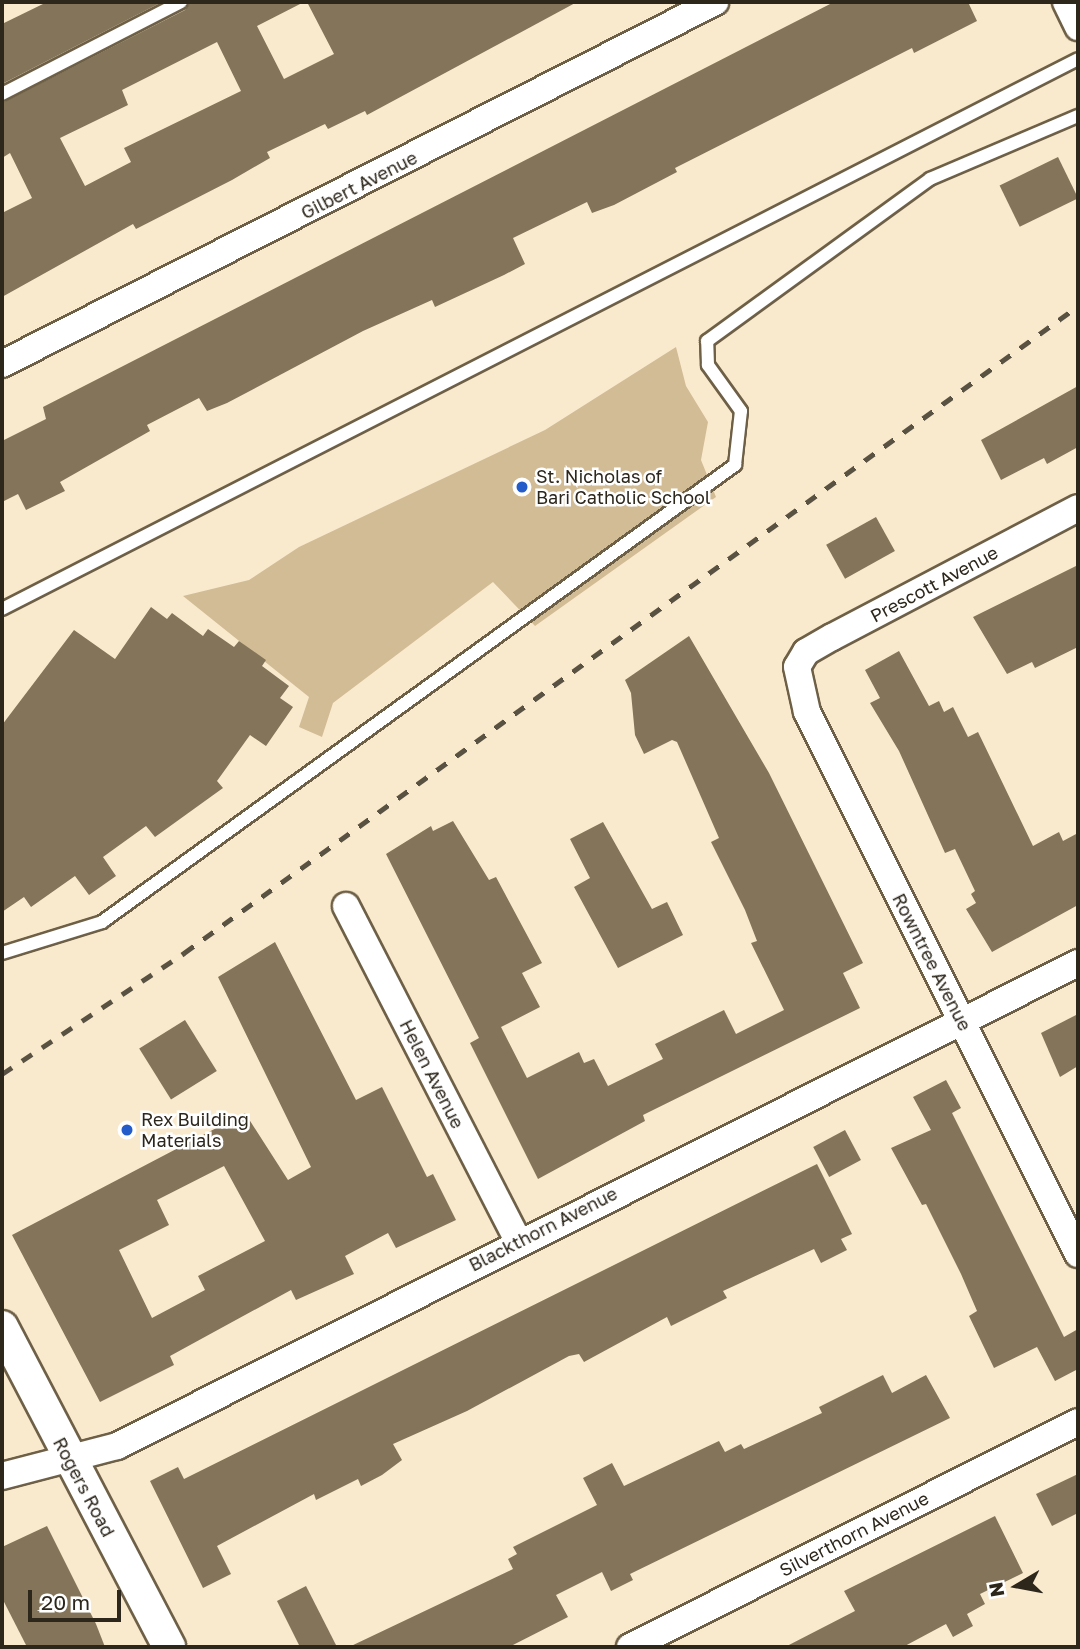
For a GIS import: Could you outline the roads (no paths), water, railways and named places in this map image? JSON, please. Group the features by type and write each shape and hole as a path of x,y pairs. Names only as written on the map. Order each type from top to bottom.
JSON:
{"street":[{"name":"Gilbert Avenue","path":"2,364 715,2"},
{"path":"1066,2 1078,27"},
{"name":"Prescott Avenue","path":"797,667 806,652 832,637 1078,508"},
{"name":"Rowntree Avenue","path":"797,667 807,712 1078,1254"},
{"name":"Helen Avenue","path":"346,906 518,1241"},
{"name":"Blackthorn Avenue","path":"2,1476 117,1446 518,1241 1078,963"},
{"name":"Rogers Road","path":"2,1327 169,1647"},
{"name":"Silverthorn Avenue","path":"630,1647 1078,1422"}],"lane":[{"path":"2,94 181,2"},
{"path":"2,609 1078,60"},
{"path":"2,953 102,922 734,465 741,411 708,365 707,341 930,179 1078,116"}],"railway":[{"path":"2,1074 184,953 1078,306"}],"place":[{"name":"St. Nicholas of Bari Catholic School","path":"522,487"},
{"name":"Rex Building Materials","path":"127,1130"}]}
